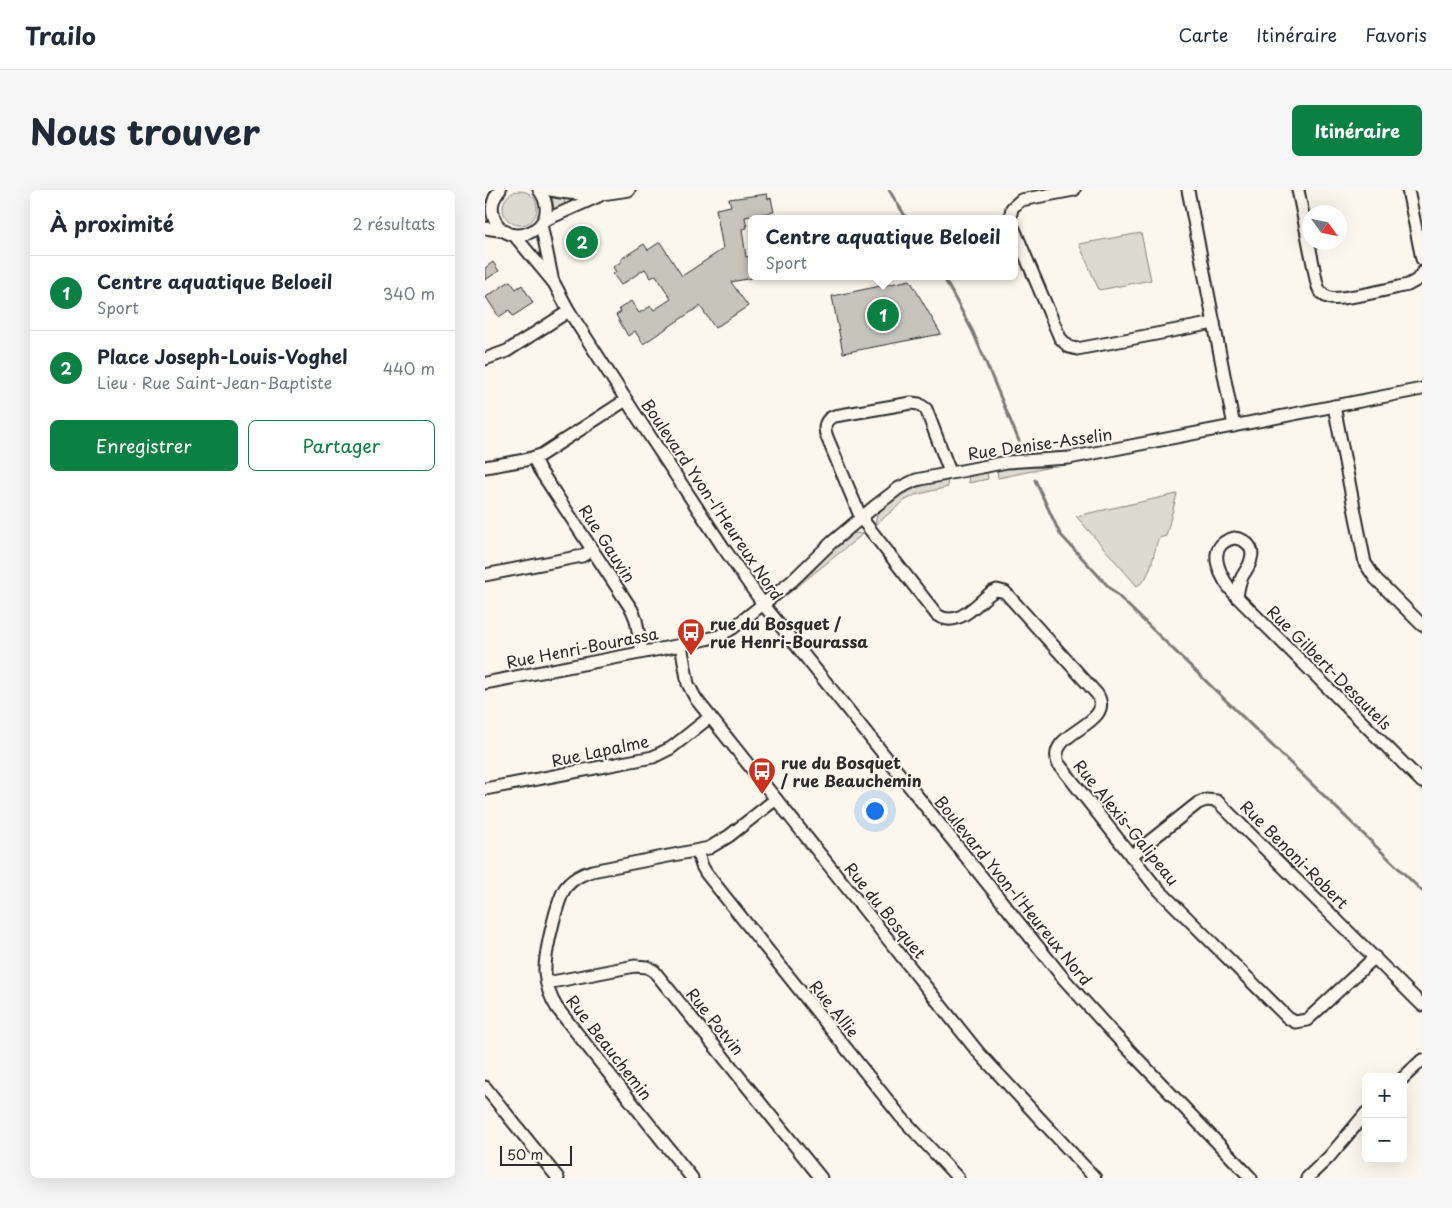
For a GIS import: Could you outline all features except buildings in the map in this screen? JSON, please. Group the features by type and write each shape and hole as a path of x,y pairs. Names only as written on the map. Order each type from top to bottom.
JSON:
{"street":[{"name":"Boulevard Yvon-l'Heureux Nord","path":"539,190 546,204 546,213 542,223 554,283"},
{"path":"550,190 575,194 606,194 629,190"},
{"path":"1011,215 1012,208 1021,200 1074,190"},
{"path":"1188,190 1234,426"},
{"path":"1298,190 1317,284 1319,290 1325,296 1338,298 1408,285 1417,280 1422,273"},
{"path":"1408,190 1422,259"},
{"path":"485,228 523,235 531,232 542,223 606,194"},
{"name":"Boulevard Yvon-l'Heureux Nord","path":"493,195 492,210 494,218 554,283 569,311 626,400 763,604 1063,979 1251,1178"},
{"path":"1018,238 1060,338 1069,347 1077,349 1214,322"},
{"path":"485,359 507,351 569,311"},
{"name":"Rue Denise-Asselin","path":"763,604 800,574 831,543 861,518 904,485 922,478 1017,460 1069,458 1422,389"},
{"path":"485,468 533,458 626,400"},
{"path":"861,518 825,432 826,424 831,418 911,403 919,404 927,412 950,472"},
{"path":"1334,406 1365,563 1375,578 1422,625"},
{"name":"Rue Gauvin","path":"533,458 632,610 636,620 642,652"},
{"name":"Rue Alexis-Galipeau","path":"861,518 937,615 945,619 957,618 992,592 997,590 1005,592 1097,694 1101,705 1099,713 1061,744 1056,758 1060,766 1155,886 1293,1021 1307,1020 1375,957"},
{"name":"Rue Gilbert-Desautels","path":"1237,597 1242,577 1251,561 1252,555 1249,546 1245,542 1234,538 1223,543 1219,548 1217,556 1222,578 1227,586 1237,597 1422,782"},
{"path":"485,575 583,556 592,550"},
{"name":"Rue Henri-Bourassa","path":"485,683 709,639 724,633 763,604"},
{"name":"Rue du Bosquet","path":"681,645 690,688 696,699 978,1052 1095,1178"},
{"name":"Rue Lapalme","path":"485,789 658,755 671,748 711,717"},
{"name":"Rue Beauchemin","path":"692,1178 559,1011 547,983 545,967 547,953 561,897 571,882 586,873 709,848 725,840 776,799"},
{"name":"Rue Benoni-Robert","path":"1131,856 1198,803 1206,800 1217,801 1422,1005"},
{"name":"Rue Allie","path":"697,851 706,873 756,936 901,1117 958,1178"},
{"name":"Rue Potvin","path":"547,983 635,966 643,966 654,971 821,1178"},
{"path":"1407,1074 1422,1060"},
{"path":"485,1087 558,1178"},
{"path":"1307,1178 1329,1157 1362,1118"}],"shaded area":[{"path":"520,191 532,196 537,208 532,220 520,225 508,220 503,208 508,196"},
{"path":"552,196 564,198 565,205 554,210"},
{"path":"1141,233 1151,280 1099,290 1079,244"},
{"path":"1019,467 1051,467 998,478 997,470"},
{"path":"987,472 988,479 969,483 968,475"},
{"path":"947,480 948,487 915,495 904,501 875,525 877,514 901,495 917,487"},
{"path":"1177,494 1166,536 1159,538 1148,573 1142,583 1137,586 1076,516"},
{"path":"853,533 863,534 778,602 812,572 837,545"}],"waterway":[{"path":"889,190 905,215"},
{"path":"945,280 973,332 1019,441"},
{"path":"1035,480 1060,534 1107,585 1422,891"}],"place":[{"name":"Place Joseph-Louis-Voghel","path":"582,242"},
{"name":"Centre aquatique Beloeil","path":"883,315"},
{"name":"rue du Bosquet / rue Henri-Bourassa","path":"691,656"},
{"name":"rue du Bosquet / rue Beauchemin","path":"762,795"}]}
